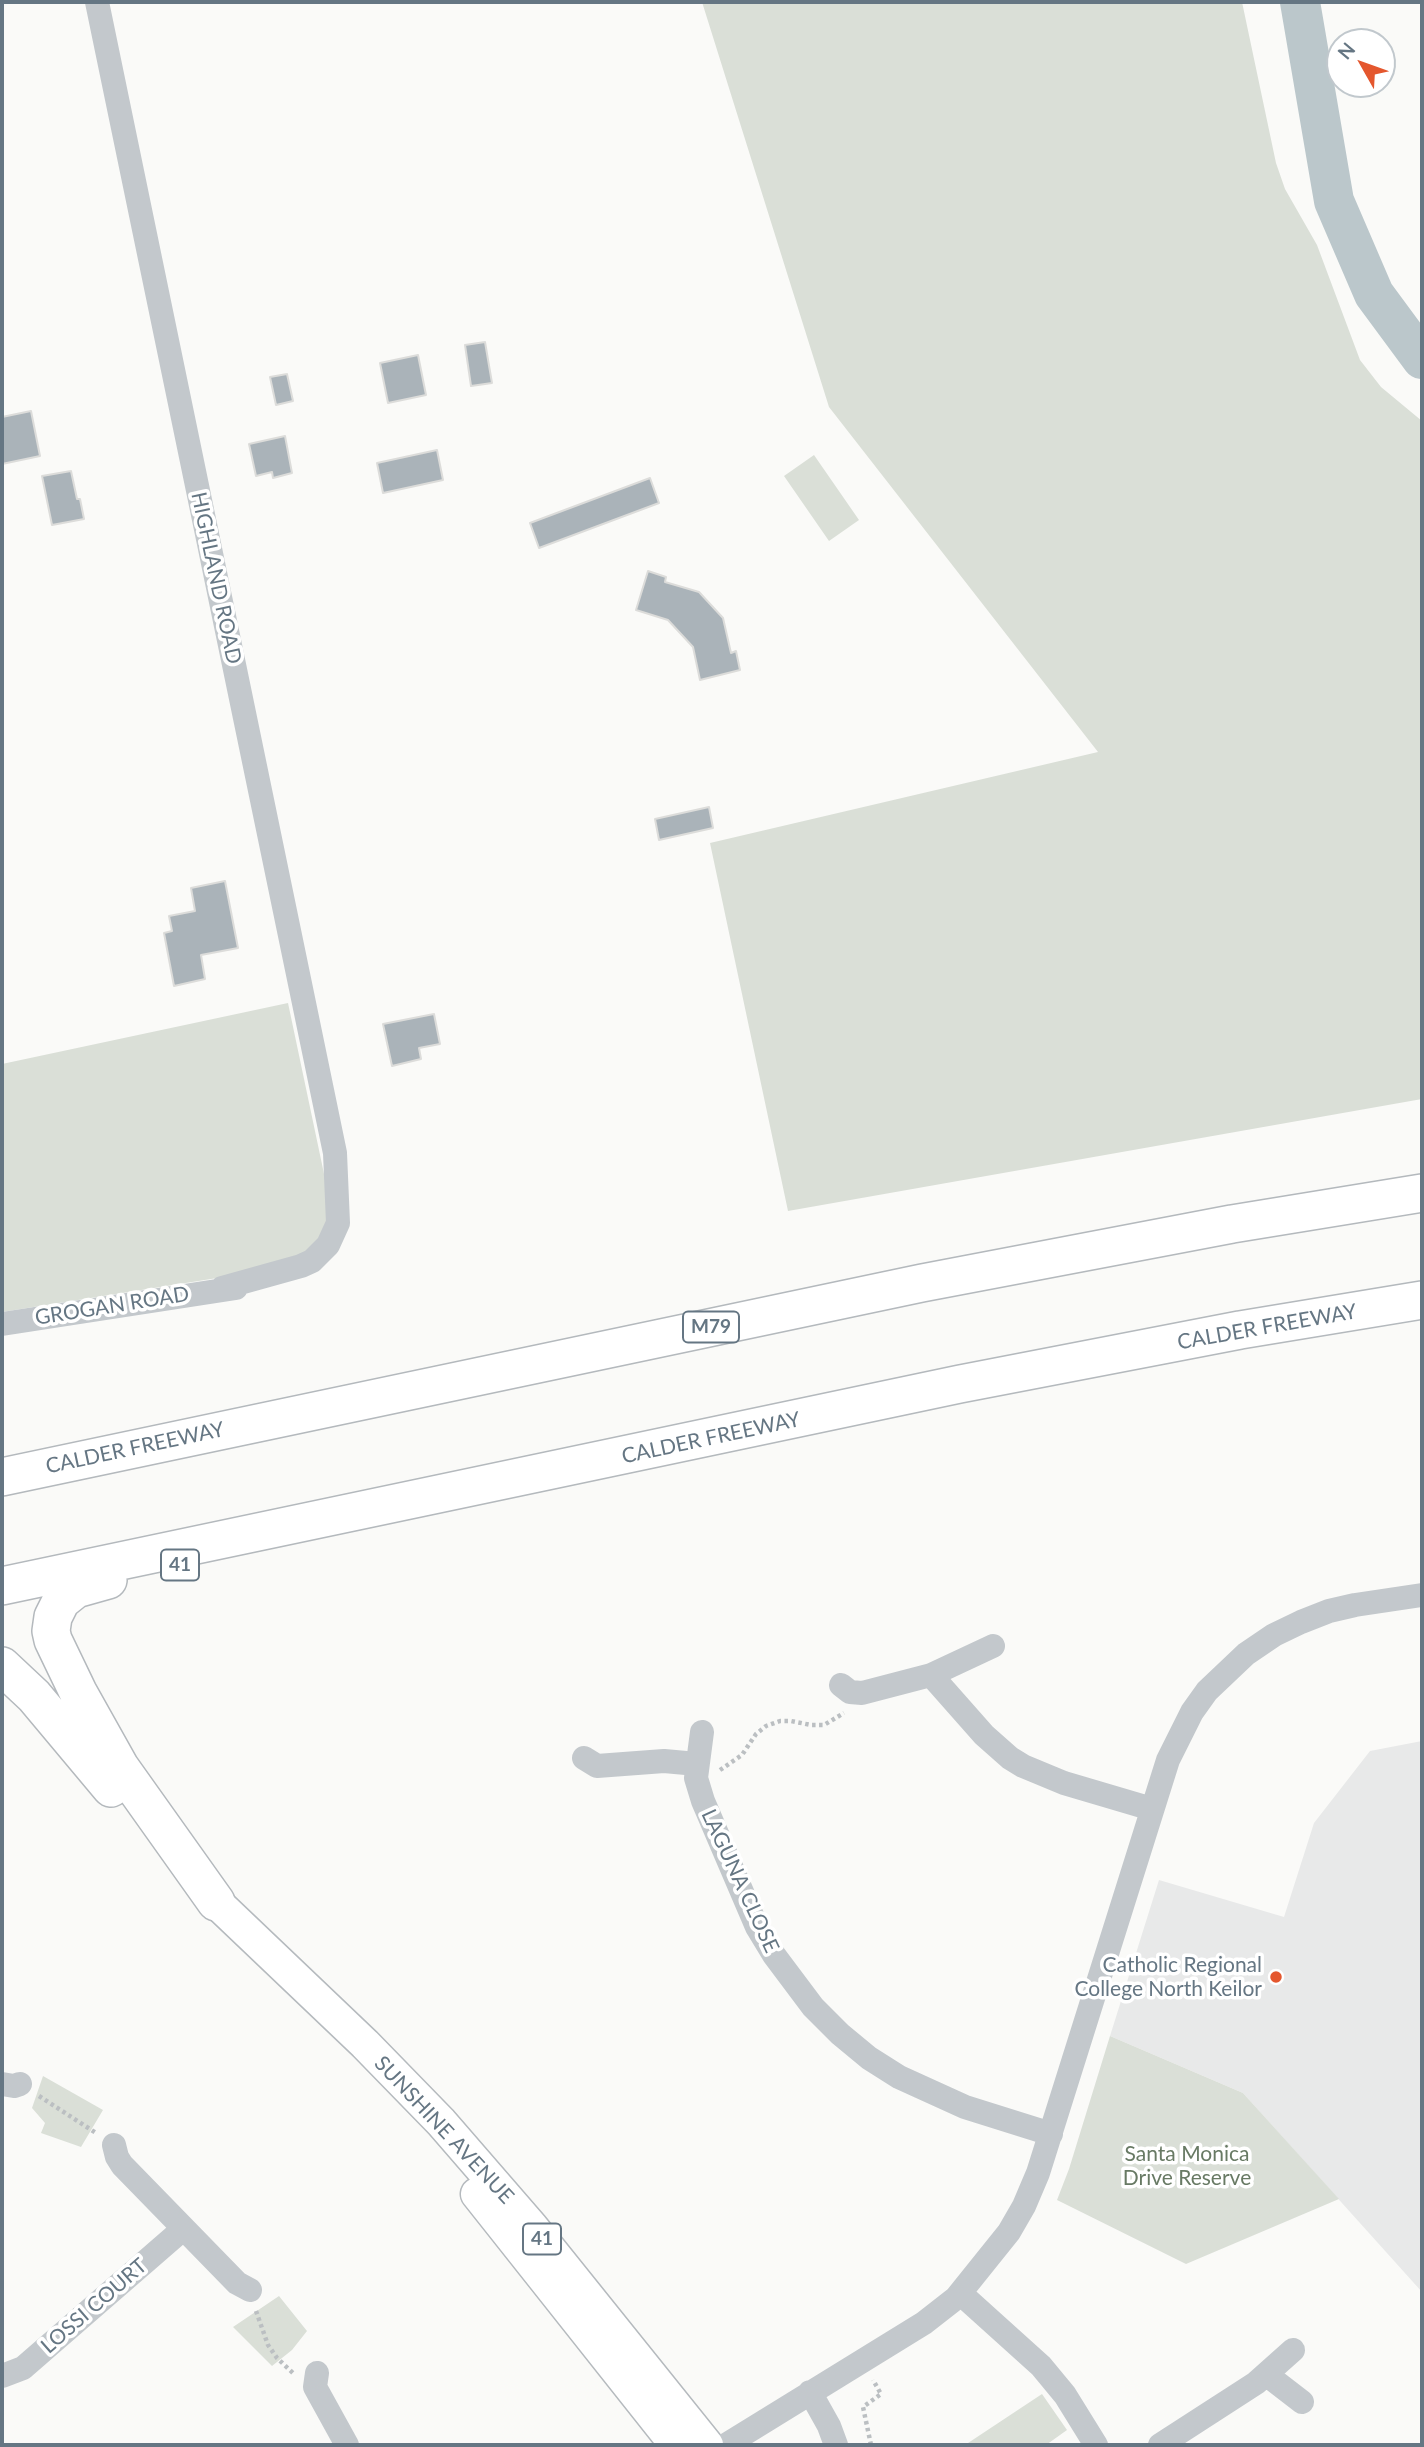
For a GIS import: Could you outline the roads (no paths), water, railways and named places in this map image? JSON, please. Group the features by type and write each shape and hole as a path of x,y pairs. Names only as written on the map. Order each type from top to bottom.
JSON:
{"highway":[{"name":"CALDER FREEWAY","path":"2,1477 935,1280 1208,1229 1422,1193"},
{"name":"CALDER FREEWAY","path":"2,1586 960,1384 1240,1330 1422,1300"},
{"name":"41","path":"216,1902 120,1767 78,1692 51,1632 52,1617 61,1601 86,1585 569,1483 597,1474 643,1452"},
{"name":"41","path":"2,1666 34,1696 138,1819 216,1902"}],"main road":[{"name":"SUNSHINE AVENUE","path":"216,1902 365,2044 441,2122 532,2227 707,2445"},
{"name":"SUNSHINE AVENUE","path":"365,2044 428,2133 677,2445"}],"street":[{"name":"HIGHLAND ROAD","path":"97,2 335,1153 345,1175 351,1216 347,1235 333,1248"},
{"name":"GROGAN ROAD","path":"2,1324 222,1288 269,1286 296,1281 319,1269 333,1248"},
{"path":"726,2445 924,2323 960,2293 991,2257 1024,2206 1051,2134 1168,1760 1192,1712 1207,1691 1246,1654 1274,1635 1329,1611 1422,1595"},
{"path":"845,1688 862,1693 931,1675 993,1646"},
{"path":"931,1675 984,1735 1017,1762 1064,1783 1152,1809"},
{"name":"LAGUNA CLOSE","path":"702,1732 697,1764 697,1785 702,1801 757,1927 774,1955 813,2007 859,2050 899,2077 965,2107 1051,2134"},
{"path":"584,1758 597,1766 664,1761 697,1764"},
{"path":"114,2145 122,2165 237,2283 250,2290"},
{"name":"LOSSI COURT","path":"2,2376 23,2368 183,2229"},
{"path":"960,2293 1041,2366 1065,2395 1096,2445"},
{"path":"1160,2445 1267,2375 1293,2350"},
{"path":"1267,2375 1302,2402"},
{"path":"316,2380 347,2445"},
{"path":"810,2392 836,2445"}],"waterway":[{"path":"1300,2 1334,201 1374,294 1422,359"}],"place":[{"name":"Catholic Regional College North Keilor","path":"1276,1977"}],"park label":[{"name":"Santa Monica Drive Reserve","path":"1187,2166"}]}
